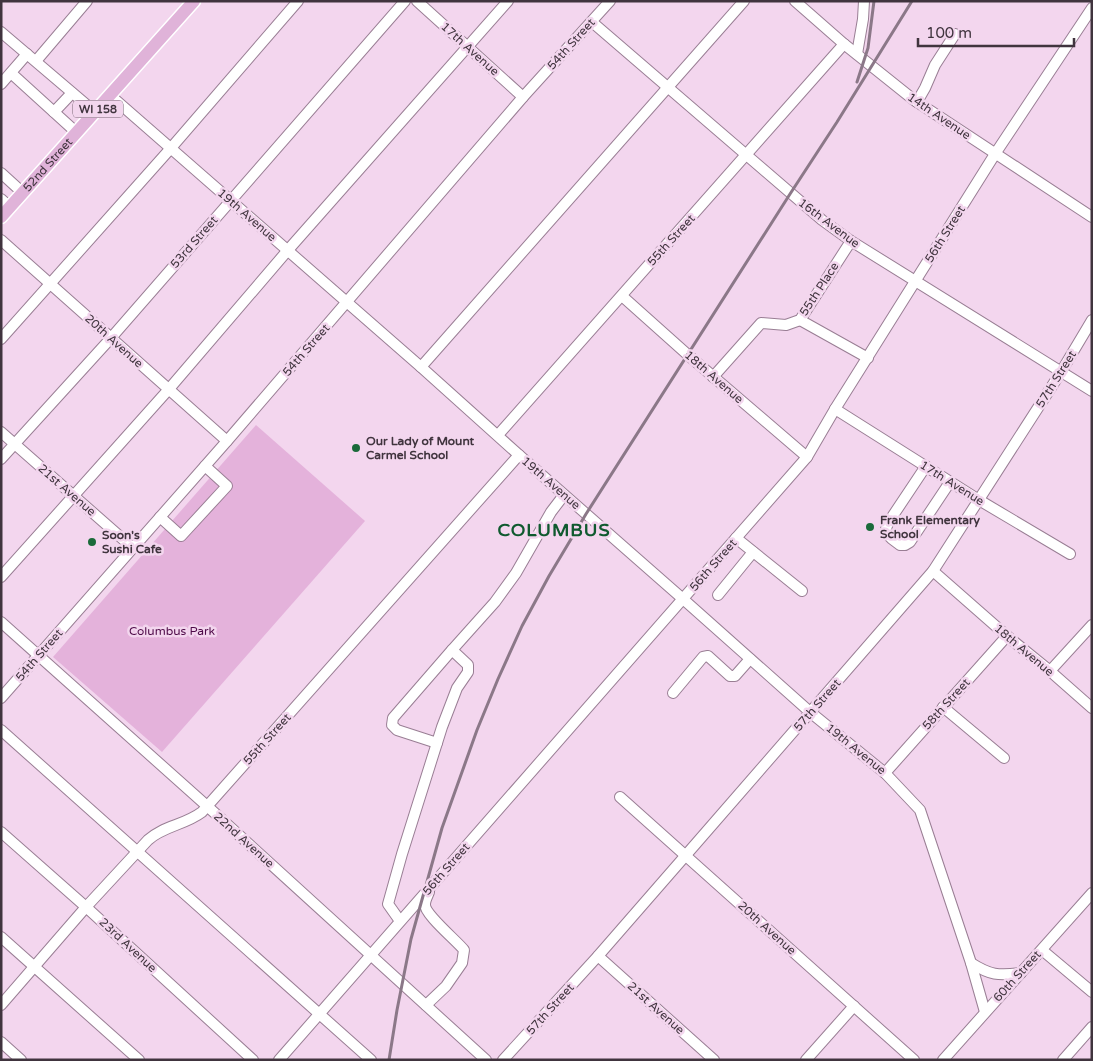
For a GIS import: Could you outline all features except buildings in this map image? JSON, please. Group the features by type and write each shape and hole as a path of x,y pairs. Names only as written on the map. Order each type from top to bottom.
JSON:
{"main road":[{"name":"52nd Street","path":"1,217 6,203 23,193 194,2"}],"street":[{"path":"1,339 171,148 298,1"},
{"name":"53rd Street","path":"1,459 111,338 405,1"},
{"name":"17th Avenue","path":"417,1 523,97"},
{"path":"1,577 169,390 288,250 508,1"},
{"name":"54th Street","path":"1,698 227,441 523,97 610,1"},
{"path":"421,367 744,1"},
{"name":"14th Avenue","path":"796,1 844,44 917,102 1092,217"},
{"path":"857,54 864,1"},
{"path":"36,61 84,2"},
{"name":"56th Street","path":"279,1060 807,458 835,409 995,154 1092,8"},
{"name":"56th Street","path":"1083,22 1092,13"},
{"name":"16th Avenue","path":"592,22 822,220 851,241 1092,391"},
{"path":"1,32 95,112"},
{"path":"917,102 935,65 955,34"},
{"name":"55th Street","path":"498,435 844,44"},
{"path":"1,84 27,54"},
{"path":"10,73 77,133"},
{"path":"54,112 72,93"},
{"name":"19th Avenue","path":"111,96 421,367 519,456 810,712 885,773 920,810 971,963 985,1012"},
{"path":"1,173 23,193"},
{"name":"20th Avenue","path":"1,240 227,441"},
{"name":"55th Place","path":"713,377 761,323 786,325 800,320 851,241"},
{"name":"18th Avenue","path":"622,296 807,458"},
{"path":"800,320 868,358"},
{"name":"57th Street","path":"503,1060 598,956 933,571 1061,372 1092,320"},
{"name":"17th Avenue","path":"835,409 979,500 1070,554"},
{"name":"21st Avenue","path":"1,432 133,548"},
{"name":"55th Street","path":"1,1005 86,907 153,835 189,821 202,812 519,456"},
{"path":"160,517 182,536 227,486 205,466"},
{"path":"926,466 888,523 886,529 887,534 900,545 905,546 910,542 950,482"},
{"path":"437,743 397,730 392,725 393,718 495,602 551,512 564,495"},
{"path":"736,538 802,590"},
{"path":"718,595 753,552"},
{"name":"18th Avenue","path":"933,571 1092,708"},
{"name":"22nd Avenue","path":"1,622 207,806 486,1060"},
{"path":"1050,671 1092,625"},
{"name":"58th Street","path":"885,773 1007,636"},
{"path":"400,922 388,904 442,727 457,688 468,672 468,665 452,650"},
{"path":"673,692 703,658 708,656 730,676 735,676 750,659"},
{"path":"943,707 1004,758"},
{"path":"1,730 371,1060"},
{"name":"20th Avenue","path":"620,797 914,1060"},
{"name":"23rd Avenue","path":"1,832 253,1060"},
{"path":"426,1005 446,986 462,963 464,950 427,910 425,904 427,890"},
{"name":"60th Street","path":"943,1060 1092,893"},
{"path":"1,937 139,1060"},
{"path":"1042,950 1092,992"},
{"name":"21st Avenue","path":"598,956 714,1060"},
{"path":"971,963 986,972 1005,975 1021,973"},
{"path":"806,1060 854,1006"},
{"path":"1063,1060 1092,1027"},
{"path":"1,1042 21,1060"}],"green space":[{"name":"Columbus Park","path":"256,425 365,521 162,752 53,657"}],"railway":[{"path":"857,82 868,48 874,1"},
{"path":"389,1060 411,939 442,828 477,730 522,626 586,514 837,122 912,1"}],"place":[{"name":"Our Lady of Mount Carmel School","path":"356,448"},
{"name":"Frank Elementary School","path":"870,527"},
{"name":"Soon's Sushi Cafe","path":"92,542"}],"district":[{"name":"COLUMBUS","path":"554,530"}]}
